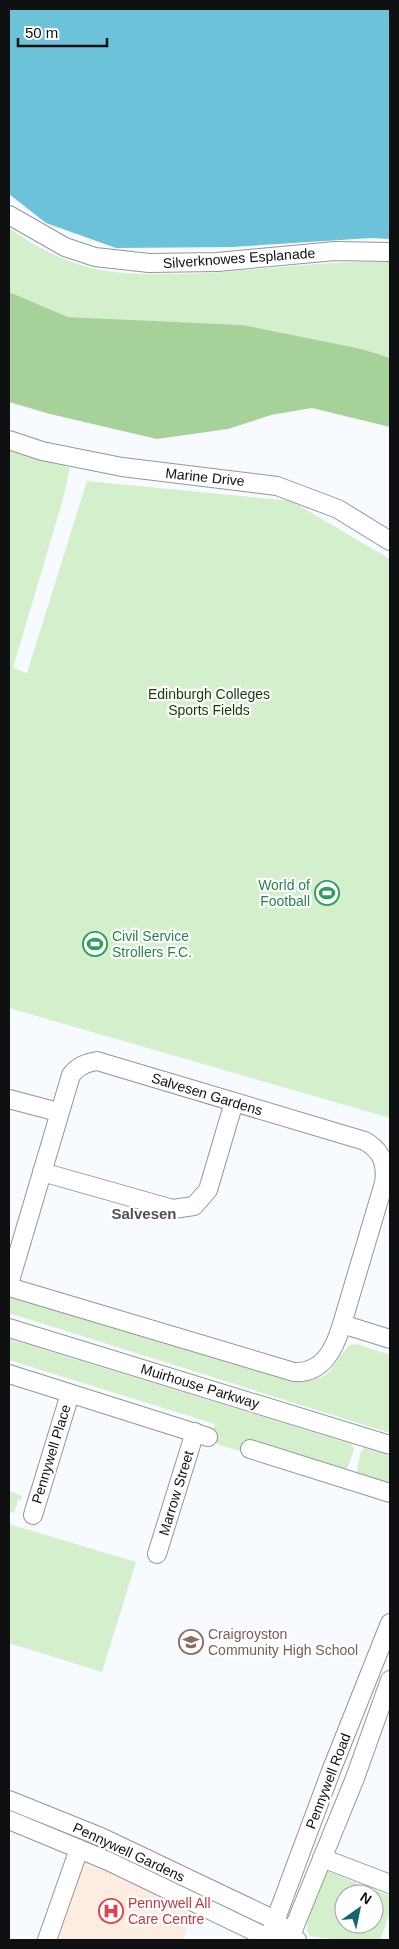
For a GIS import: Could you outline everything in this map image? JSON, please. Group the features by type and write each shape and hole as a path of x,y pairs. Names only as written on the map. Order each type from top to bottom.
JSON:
{"street":[{"name":"Silverknowes Esplanade","path":"9,215 65,247 95,258 148,263 217,262 335,251 390,252"},
{"name":"Marine Drive","path":"9,440 42,452 122,468 277,486 338,509 390,542"},
{"name":"Salvesen Gardens","path":"97,1061 366,1141 381,1154 386,1172 384,1183 342,1324 334,1348 326,1360 312,1369 294,1372 9,1286 58,1112 71,1075 77,1068 97,1061"},
{"path":"9,1099 58,1112"},
{"path":"42,1172 173,1209 194,1206 208,1190 234,1102"},
{"path":"342,1324 390,1339"},
{"name":"Muirhouse Parkway","path":"9,1328 390,1445"},
{"path":"9,1374 70,1394"},
{"name":"Marrow Street","path":"70,1394 201,1435 158,1554"},
{"name":"Pennywell Place","path":"33,1515 70,1394"},
{"path":"250,1449 390,1492"},
{"name":"Pennywell Road","path":"268,1939 331,1770 390,1623"},
{"name":"Pennywell Road","path":"292,1939 322,1858 355,1778 390,1680"},
{"name":"Pennywell Gardens","path":"9,1800 101,1836 275,1920"},
{"name":"Pennywell Gardens","path":"9,1820 79,1849 268,1939"},
{"path":"47,1940 79,1849"},
{"path":"322,1858 390,1884"},
{"path":"275,1920 283,1926 292,1939"},
{"path":"268,1939 292,1939"}],"shaded area":[{"path":"75,1853 198,1913 190,1919 183,1940 44,1940"}],"green space":[{"path":"9,228 59,257 91,268 119,273 222,272 334,263 390,262 390,358 362,349 243,325 68,317 9,292"},
{"path":"9,292 68,317 243,325 362,349 390,358 390,427 312,408 271,415 228,429 157,439 50,414 9,402"},
{"name":"Edinburgh Colleges Sports Fields","path":"9,449 70,468 63,499 13,668 27,673 87,481 291,501 390,559 390,1118 9,1008"},
{"path":"9,1296 298,1380 310,1380 325,1375 350,1345 357,1344 390,1355 390,1433 9,1313"},
{"path":"9,1339 351,1444 354,1449 348,1467 345,1471 340,1471 243,1441 240,1451 210,1442 215,1424 9,1360"},
{"path":"365,1448 390,1456 390,1487 356,1474 361,1451"},
{"path":"9,1491 22,1496 21,1500 18,1500 14,1513 9,1512"},
{"path":"9,1524 136,1562 102,1672 9,1643"},
{"path":"327,1871 360,1884 334,1884 334,1934 382,1934 380,1940 340,1940 310,1936 307,1931 307,1923 316,1895"},
{"path":"384,1894 390,1896 390,1913 384,1929"}],"water":[{"path":"9,9 390,9 390,239 371,238 232,247 116,248 46,223 9,194"}],"place":[{"name":"World of Football","path":"327,893"},
{"name":"Civil Service Strollers F.C.","path":"95,944"},
{"name":"Craigroyston Community High School","path":"191,1642"},
{"name":"Pennywell All Care Centre","path":"111,1911"}],"district":[{"name":"Salvesen","path":"144,1214"}]}
